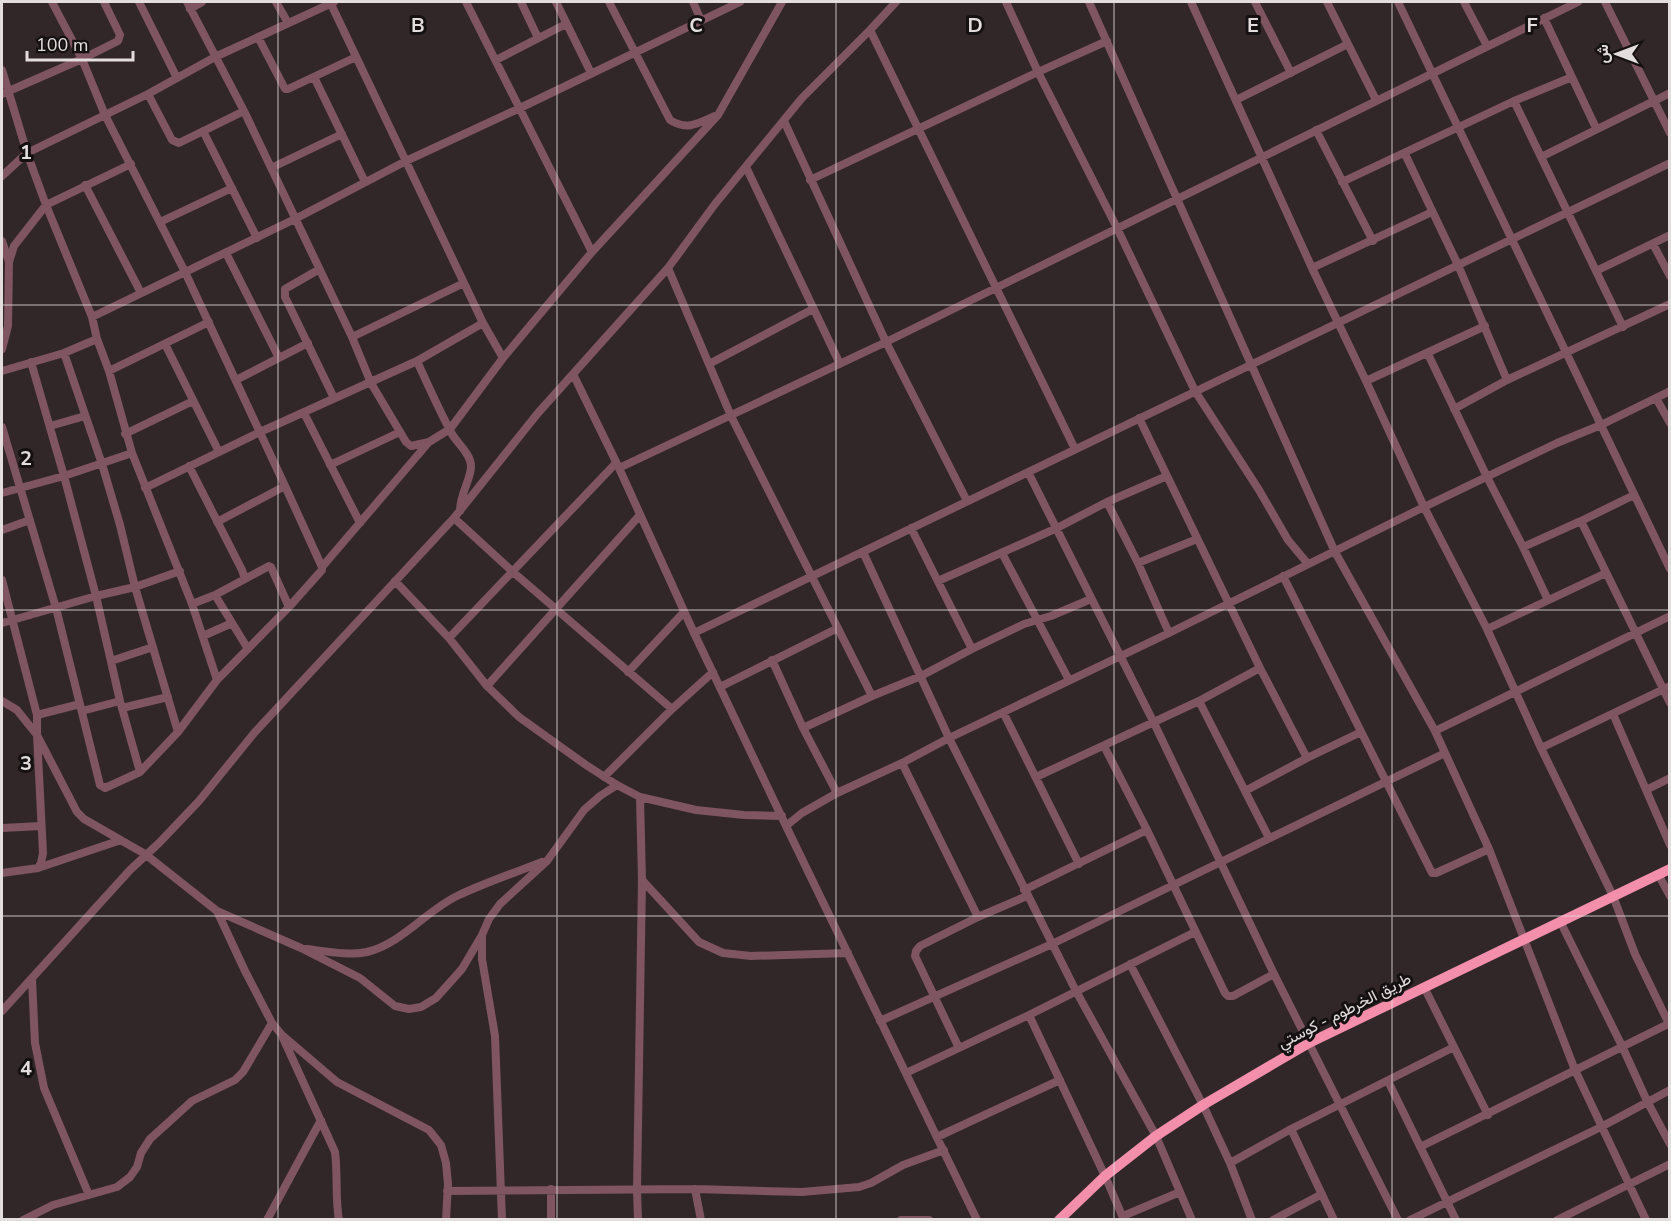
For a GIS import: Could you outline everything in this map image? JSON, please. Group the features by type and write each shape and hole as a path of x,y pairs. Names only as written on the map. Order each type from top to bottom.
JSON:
{"highway":[{"name":"طريق الخرطوم - كوستي","path":"1059,1220 1105,1176 1156,1136 1203,1105 1309,1043 1670,869"}],"street":[{"path":"52,2 82,59 105,115 209,322 322,567"},
{"path":"5,93 82,59 118,40 120,35 104,2"},
{"path":"139,2 177,78"},
{"path":"202,2 188,5 244,111 352,337 371,383 406,442 411,446 429,442"},
{"path":"276,2 288,23"},
{"path":"2,176 27,153 148,94 215,57 332,2 483,323 503,358"},
{"path":"466,2 592,252"},
{"path":"521,2 538,38"},
{"path":"556,2 591,73"},
{"path":"693,2 701,20"},
{"path":"92,317 257,238 406,161 740,2"},
{"path":"2,427 56,608 100,784 105,788 140,772 178,732 217,680 290,607 429,442 450,429 503,358 592,252 717,115 782,2"},
{"path":"2,1011 145,854 159,843 199,801 255,732 454,518 538,412 668,268 715,204 802,98 896,2"},
{"path":"1006,2 1195,392 1259,489 1288,540 1308,564"},
{"path":"1089,2 1335,552 1435,731 1489,849 1575,1070 1646,1220"},
{"path":"1191,2 1424,507 1487,629 1541,748 1613,896 1635,954 1669,1024 1420,1147"},
{"path":"1255,2 1291,73"},
{"path":"1327,2 1376,100"},
{"path":"1398,2 1634,495 1666,551 1670,570"},
{"path":"1464,2 1487,46"},
{"path":"449,638 617,466 731,416 840,364 1578,2"},
{"path":"1605,2 1670,133"},
{"path":"613,3 634,52 670,120 678,125 687,126 717,115"},
{"path":"1544,18 1596,128"},
{"path":"496,60 566,24"},
{"path":"870,30 1075,449"},
{"path":"258,37 285,89 356,57"},
{"path":"810,180 1107,41"},
{"path":"1236,100 1348,44"},
{"path":"2,70 5,93 46,205 92,317 125,434 180,571 217,680"},
{"path":"314,77 365,182"},
{"path":"1342,183 1514,101 1572,77"},
{"path":"1541,157 1670,93"},
{"path":"148,94 172,140 179,143 244,111"},
{"path":"1514,101 1623,327"},
{"path":"784,121 885,342 967,501"},
{"path":"1317,130 1373,240"},
{"path":"203,131 257,238"},
{"path":"271,168 342,134"},
{"path":"1404,154 1458,265 1507,380"},
{"path":"694,633 1670,163"},
{"path":"2,349 8,326 9,262 14,246 46,205 131,164"},
{"path":"746,167 840,364"},
{"path":"85,185 141,293"},
{"path":"160,222 232,188"},
{"path":"1312,268 1431,212"},
{"path":"1596,271 1670,235"},
{"path":"2,241 9,262"},
{"path":"1653,244 1670,276"},
{"path":"226,253 279,358"},
{"path":"668,268 731,416 872,696"},
{"path":"318,270 285,289 284,293 334,398"},
{"path":"352,337 464,283"},
{"path":"1454,409 1507,380 1670,303"},
{"path":"709,364 813,309"},
{"path":"109,371 209,322"},
{"path":"145,488 260,432 417,361 483,323"},
{"path":"1366,381 1485,326"},
{"path":"2,371 64,353 97,339"},
{"path":"236,380 308,343"},
{"path":"165,344 219,452"},
{"path":"64,353 102,464 135,587 178,732"},
{"path":"1428,354 1548,600"},
{"path":"417,361 450,429 469,457 471,465 461,496 460,511"},
{"path":"32,362 96,596 121,704 140,772"},
{"path":"573,374 786,826 977,1220"},
{"path":"786,826 802,813 837,792 903,763 949,738 1424,507 1670,391"},
{"path":"1656,398 1670,423"},
{"path":"125,434 193,401"},
{"path":"304,413 360,523"},
{"path":"50,426 86,416"},
{"path":"1139,418 1260,668 1307,758"},
{"path":"330,465 400,432"},
{"path":"2,493 64,476 132,453"},
{"path":"189,466 245,579"},
{"path":"1029,472 1154,723 1274,974 1398,1220"},
{"path":"939,581 1167,476"},
{"path":"218,522 285,486"},
{"path":"1523,547 1634,495"},
{"path":"1107,502 1138,563 1169,633"},
{"path":"487,686 640,515"},
{"path":"454,518 672,709"},
{"path":"2,530 30,520"},
{"path":"1581,521 1635,633 1666,688 1670,703"},
{"path":"911,528 972,649"},
{"path":"1138,563 1197,539"},
{"path":"863,552 949,738 1076,991 1156,1136 1192,1220"},
{"path":"1002,553 1069,680"},
{"path":"192,604 215,595 269,566 290,607"},
{"path":"2,623 135,587 180,571"},
{"path":"1487,629 1606,573"},
{"path":"1283,576 1432,873 1437,873 1489,849"},
{"path":"2,580 38,715 43,853 38,868"},
{"path":"395,581 449,638 487,686 519,717 617,785 639,797 696,810 782,816"},
{"path":"215,595 248,649"},
{"path":"803,728 921,676 1024,624 1091,599"},
{"path":"628,672 684,612"},
{"path":"1435,731 1670,616"},
{"path":"202,636 232,623"},
{"path":"720,687 838,628"},
{"path":"111,661 153,647"},
{"path":"772,660 803,728 837,792"},
{"path":"1036,777 1154,723 1260,668"},
{"path":"604,777 713,672"},
{"path":"1541,748 1666,688"},
{"path":"38,715 81,707 168,697"},
{"path":"2,701 17,710 37,735 77,812 84,819 145,854 218,911 301,948 360,978 395,1006 408,1009 421,1007 436,998 462,969 483,935 489,919 500,904 547,861 584,810 617,785"},
{"path":"1199,701 1269,838"},
{"path":"1003,712 1079,864"},
{"path":"1613,714 1670,845"},
{"path":"1245,791 1361,732"},
{"path":"1104,746 1225,993 1233,996 1274,974"},
{"path":"880,1021 1052,944 1445,753"},
{"path":"903,763 978,917"},
{"path":"1646,790 1670,778"},
{"path":"638,1220 642,880 639,797"},
{"path":"2,828 41,826"},
{"path":"959,1048 915,956 920,946 1147,830"},
{"path":"2,873 38,868 121,840"},
{"path":"301,948 336,952 367,952 389,942 456,897 547,861"},
{"path":"1658,874 1670,896"},
{"path":"642,880 699,942 723,953 751,956 848,953"},
{"path":"218,911 245,971 272,1023 282,1035 337,1082 429,1130 441,1145 446,1163 446,1220"},
{"path":"1560,921 1670,1144"},
{"path":"906,1073 1029,1015 1195,932"},
{"path":"483,935 482,959 495,1036 502,1220"},
{"path":"1130,964 1203,1105 1230,1163 1252,1220"},
{"path":"32,978 35,1043 44,1088 88,1195"},
{"path":"1424,987 1488,1115"},
{"path":"1029,1015 1123,1218 1180,1192"},
{"path":"23,1220 52,1205 117,1187 130,1178 150,1139 192,1101 235,1080 243,1072 272,1023"},
{"path":"282,1035 335,1152 338,1172 337,1211 339,1220"},
{"path":"1230,1163 1339,1104 1454,1047"},
{"path":"937,1137 1060,1080"},
{"path":"1388,1081 1456,1220"},
{"path":"1410,1220 1601,1127 1670,1090"},
{"path":"267,1220 321,1120"},
{"path":"1291,1129 1334,1220"},
{"path":"447,1191 695,1189 802,1192 859,1187 903,1164 944,1150"},
{"path":"1557,1220 1670,1164"},
{"path":"551,1189 551,1220"},
{"path":"695,1189 701,1220"},
{"path":"1272,1220 1322,1194"},
{"path":"901,1220 930,1220"}]}
